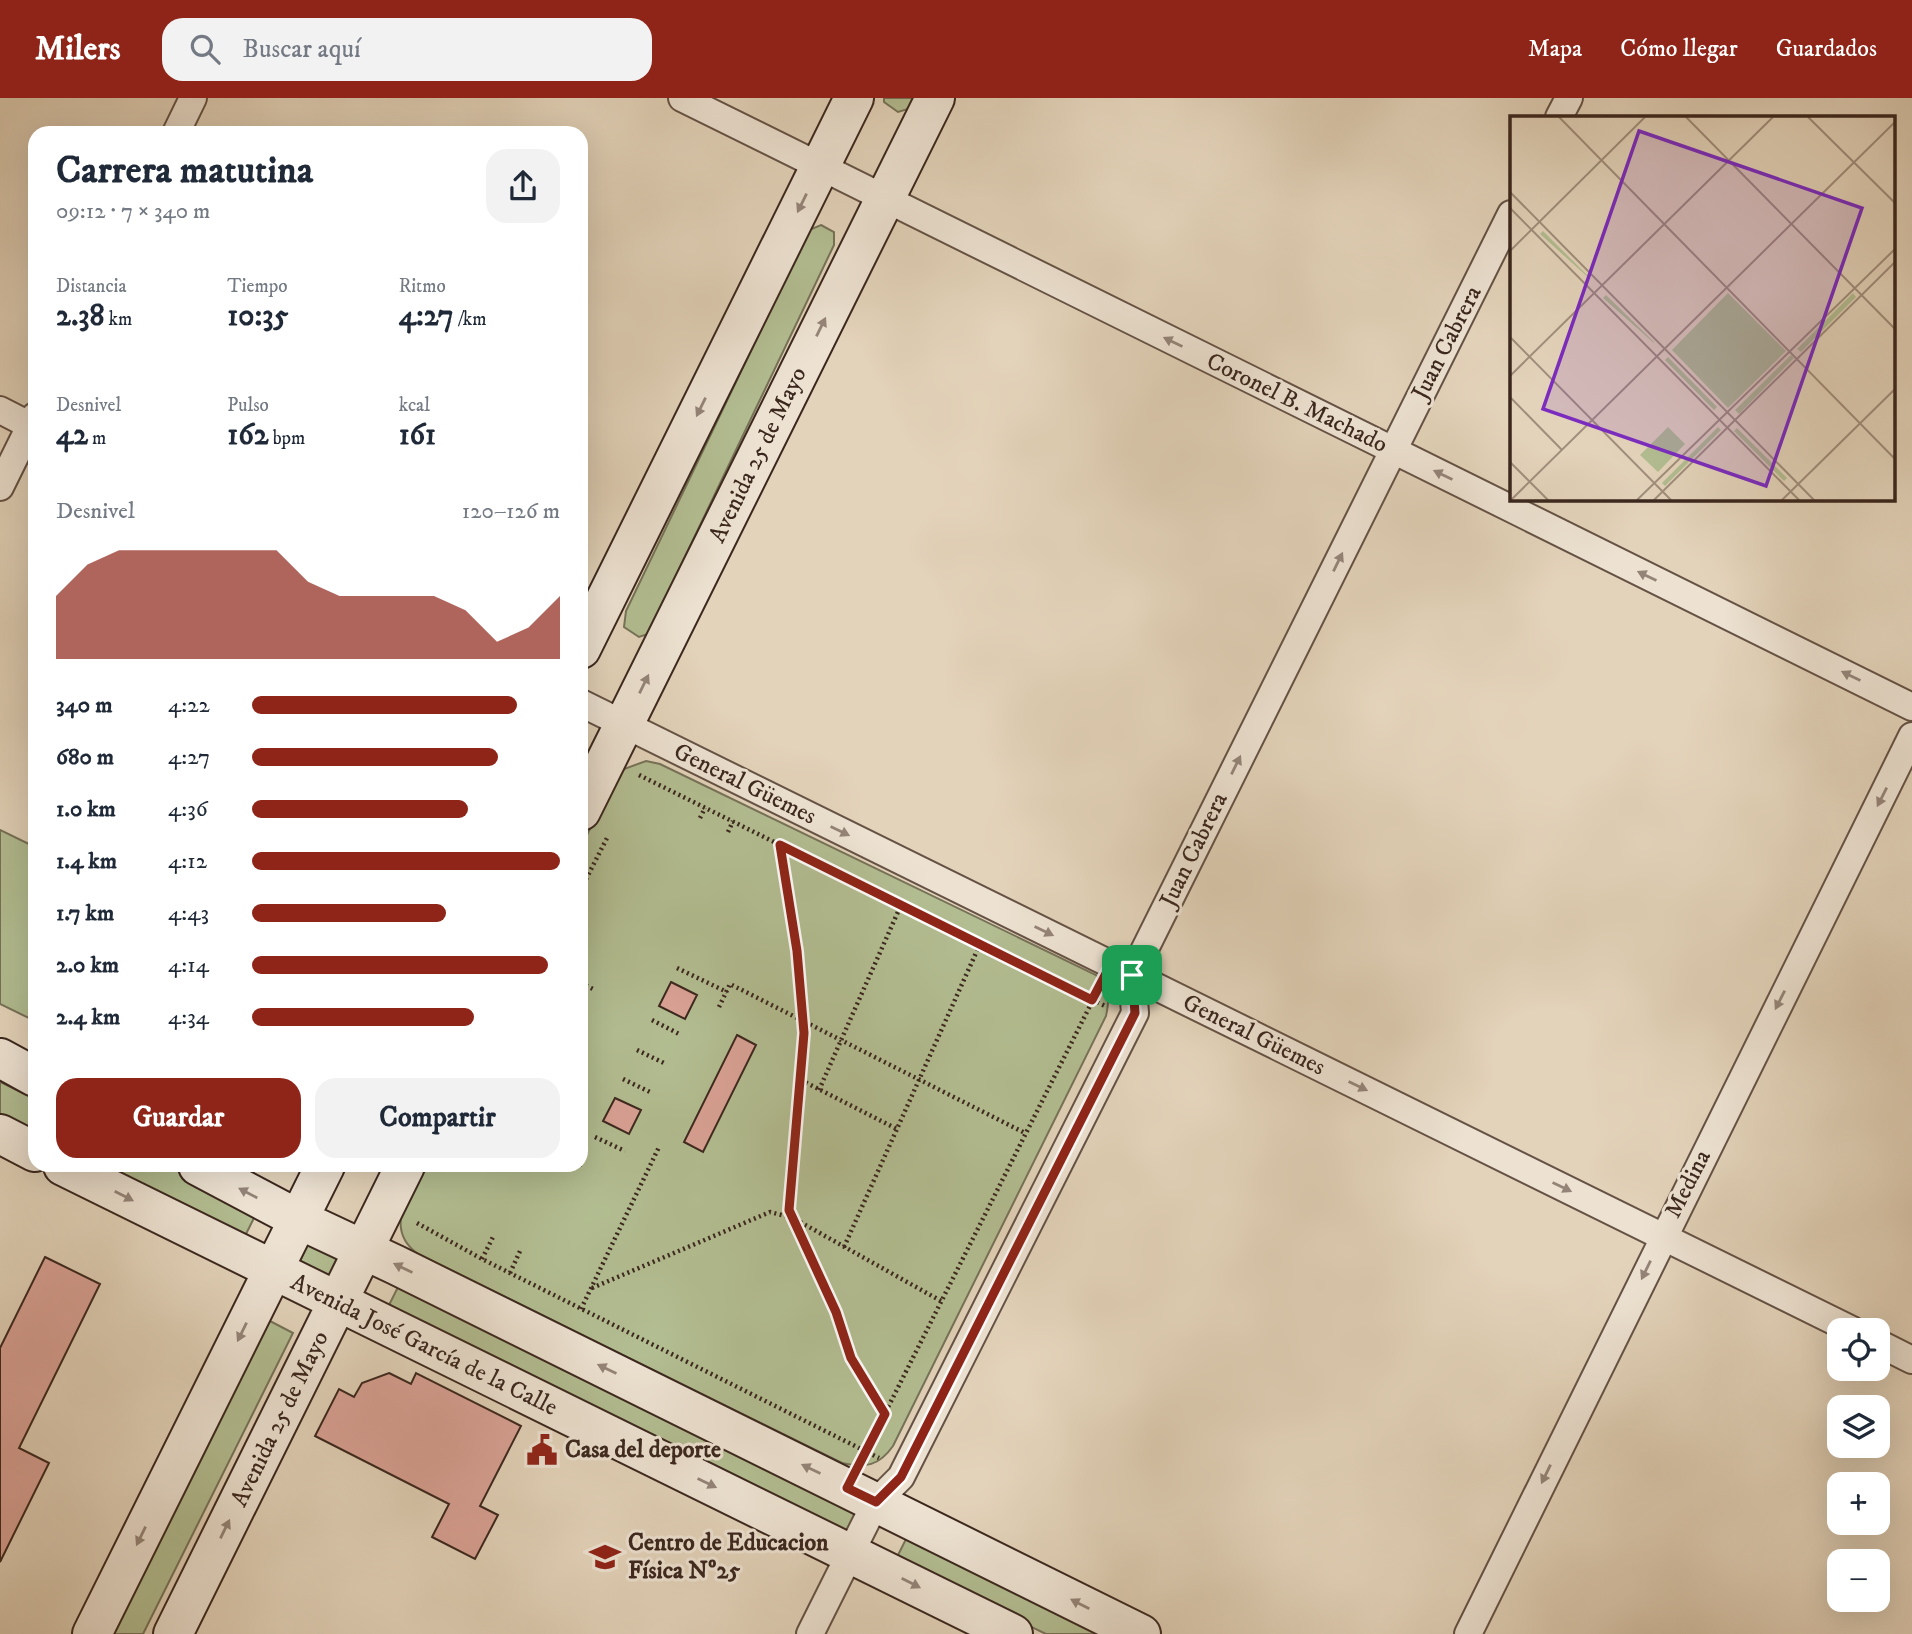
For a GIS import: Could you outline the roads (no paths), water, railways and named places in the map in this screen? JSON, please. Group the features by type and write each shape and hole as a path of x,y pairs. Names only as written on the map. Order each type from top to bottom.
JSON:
{"main road":[{"path":"588,635 854,98"},
{"name":"Avenida 25 de Mayo","path":"588,797 935,98"},
{"path":"0,1058 28,1073"},
{"path":"0,1134 28,1148"},
{"name":"Avenida José García de la Calle","path":"75,1172 1013,1634"},
{"path":"209,1172 298,1219 364,1249 1141,1634"},
{"path":"92,1634 322,1172"},
{"name":"Avenida 25 de Mayo","path":"173,1634 402,1172"}],"street":[{"path":"179,126 193,98"},
{"name":"Coronel B. Machado","path":"682,98 1912,706"},
{"path":"1560,116 1569,98"},
{"name":"Juan Cabrera","path":"1121,969 1393,451 1510,216"},
{"path":"0,410 28,421"},
{"path":"0,487 28,433"},
{"name":"General Güemes","path":"588,707 1828,1318"},
{"name":"Medina","path":"1468,1634 1662,1236 1912,736"},
{"path":"810,1634 852,1553 862,1495 905,1471 1135,1013 1121,969"},
{"path":"1890,1349 1912,1360"}],"place":[{"name":"Casa del deporte","path":"542,1450"},
{"name":"Centro de Educacion Física Nº25","path":"605,1557"}]}
